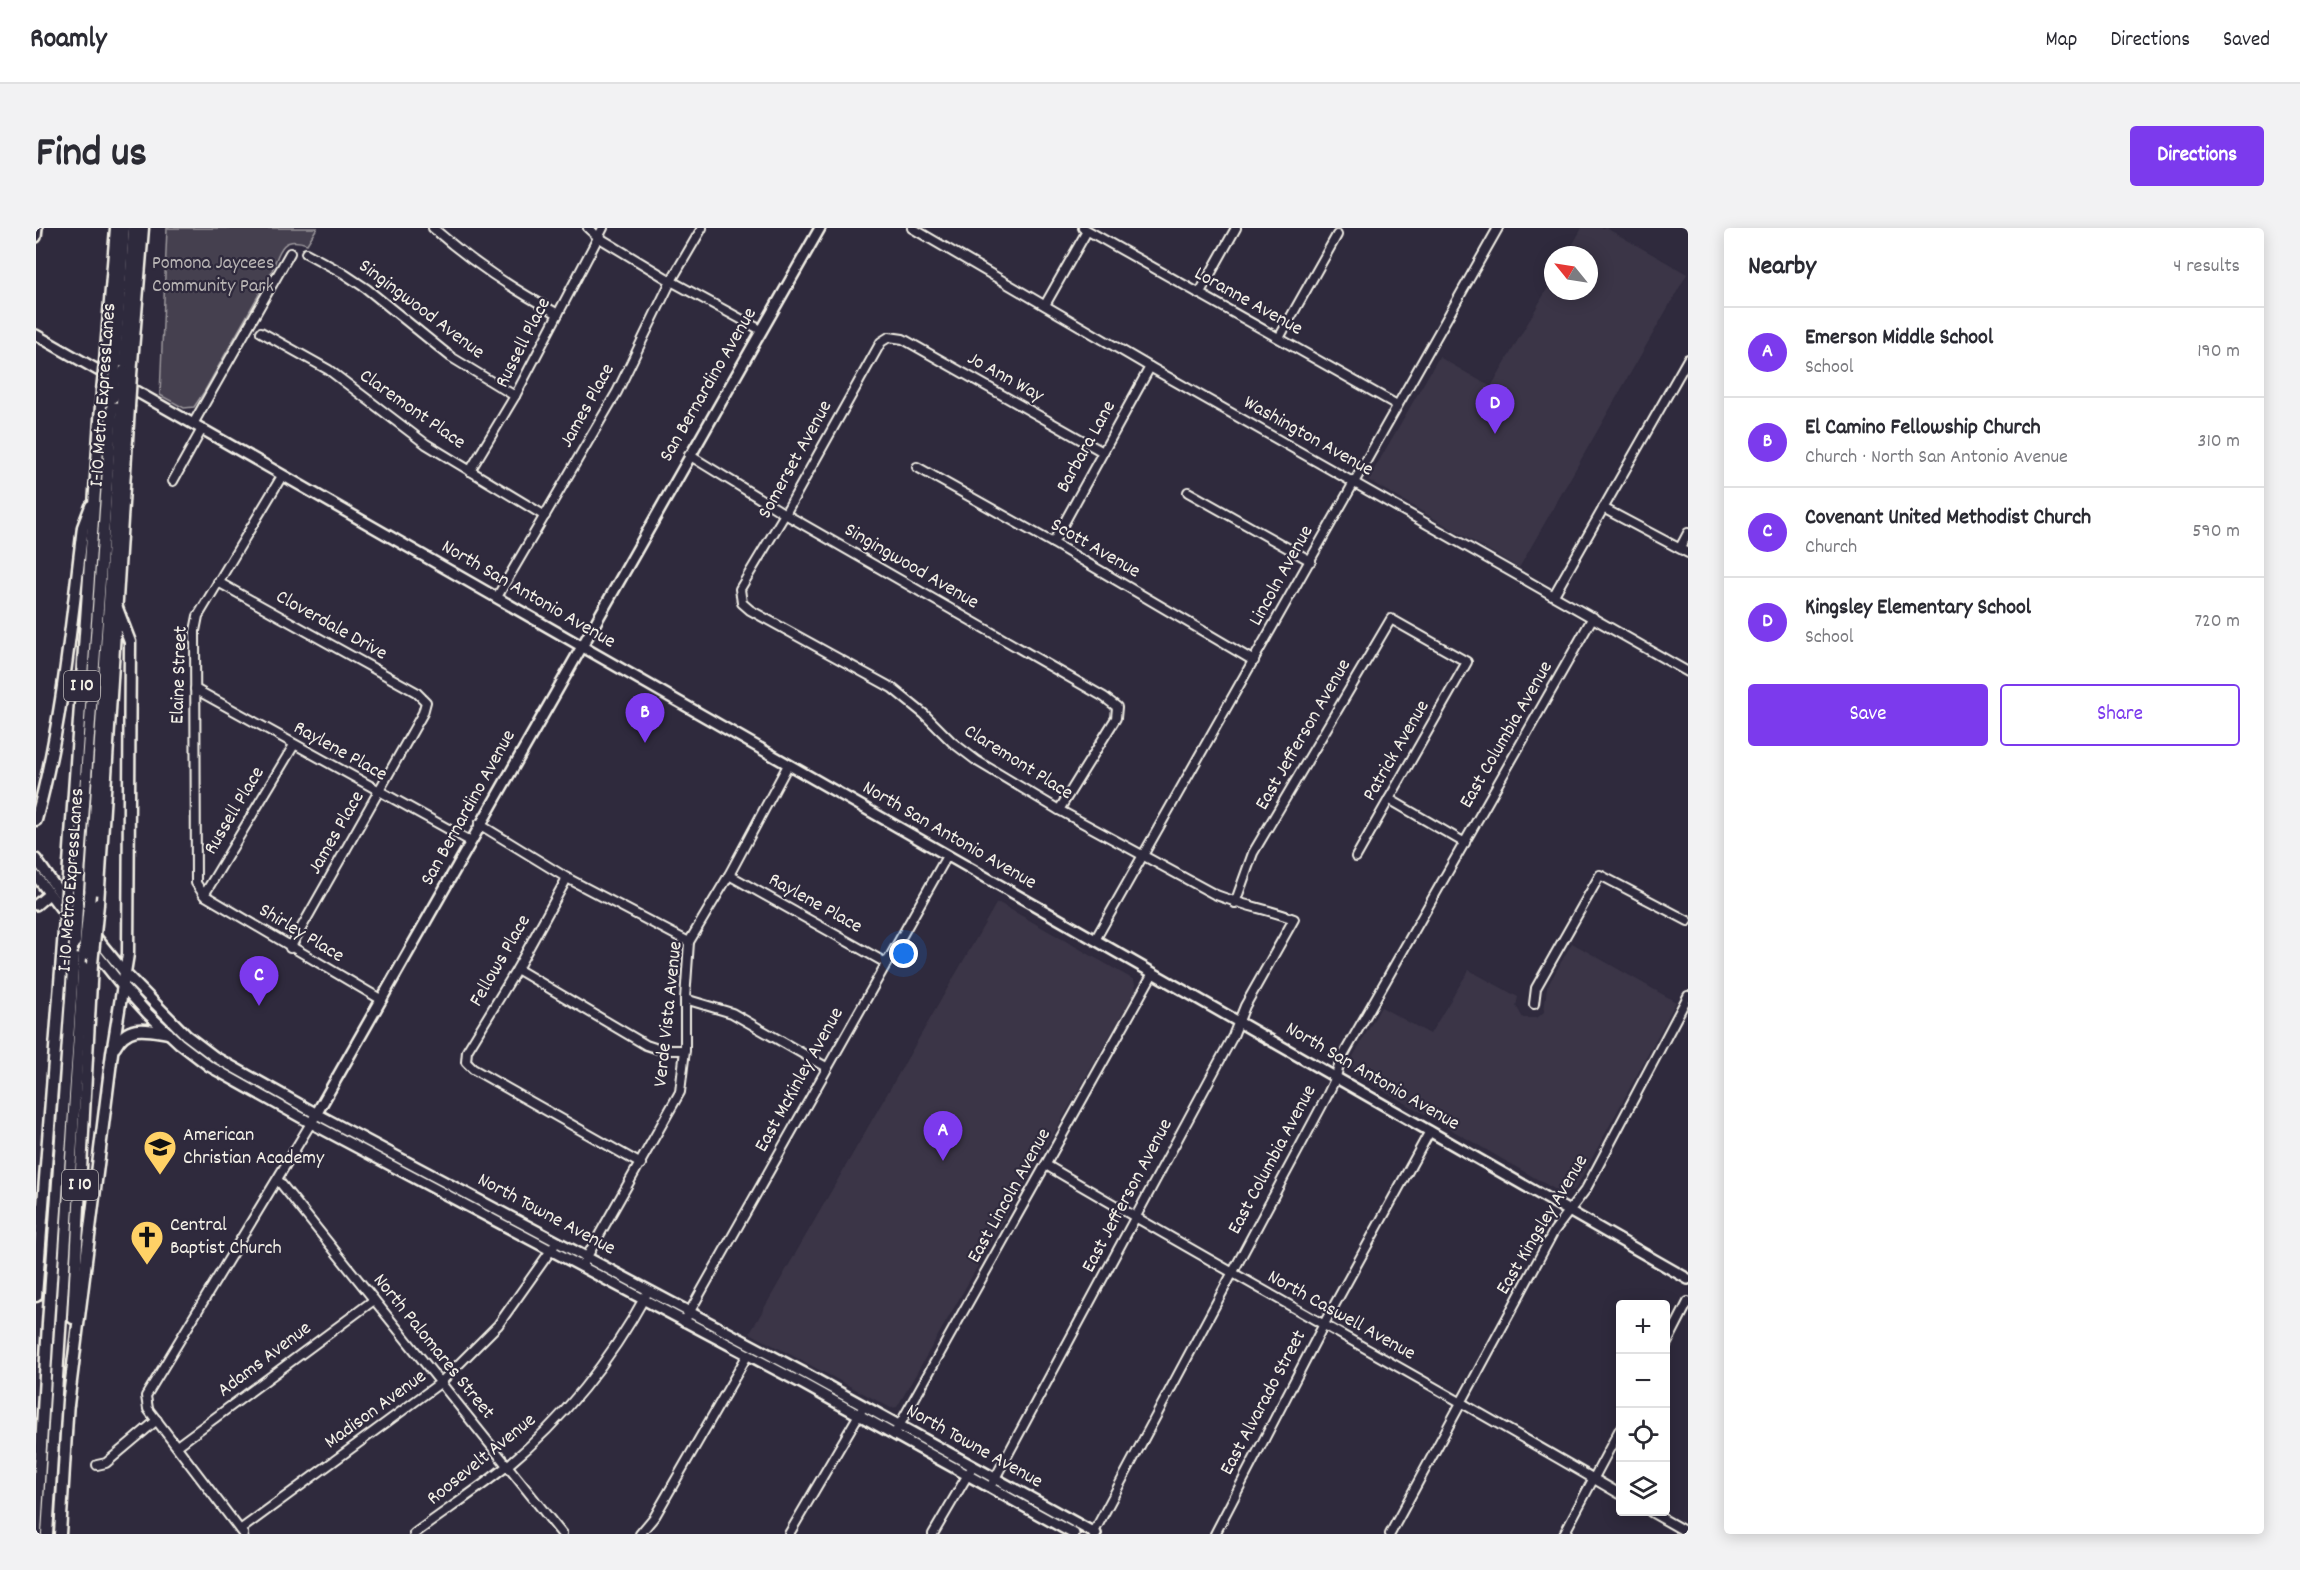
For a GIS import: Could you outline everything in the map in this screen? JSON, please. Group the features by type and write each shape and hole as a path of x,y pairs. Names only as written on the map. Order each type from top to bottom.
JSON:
{"highway":[{"name":"I 10","path":"60,1534 92,964 117,608 121,402 116,228"},
{"name":"I-10 Metro ExpressLanes","path":"46,1534 121,402 119,368 124,228"},
{"name":"I-10 Metro ExpressLanes","path":"119,368 134,228"},
{"name":"I 10","path":"36,1296 69,878 102,391 119,368 143,228"},
{"name":"I-10 Metro ExpressLanes","path":"36,1534 78,890 121,402"},
{"path":"36,820 47,779 64,678 83,527 96,494"},
{"path":"68,1405 112,1053 129,954 130,642 117,608"},
{"path":"112,1053 119,1040 127,1033 146,1029 168,1033"},
{"path":"66,1450 66,1534"}],"main road":[{"path":"36,237 37,228"},
{"name":"San Bernardino Avenue","path":"314,1118 819,228"},
{"name":"North San Antonio Avenue","path":"36,335 1688,1279"},
{"name":"North Towne Avenue","path":"36,859 126,974 186,1035 215,1057 314,1118"},
{"path":"36,868 54,883"},
{"name":"North Towne Avenue","path":"36,876 123,986 168,1033 209,1066 314,1118 554,1245 644,1299 686,1317 1077,1531 1094,1534"},
{"path":"36,905 49,894"},
{"name":"North Towne Avenue","path":"585,1262 649,1290 747,1356 860,1411"}],"street":[{"path":"433,228 463,255 504,284 558,314"},
{"path":"588,228 598,237 671,281 761,330"},
{"name":"Russell Place","path":"470,471 516,396 603,228"},
{"name":"James Place","path":"496,597 617,392 671,281 702,228"},
{"name":"Washington Avenue","path":"912,228 1150,367 1688,672"},
{"path":"1199,294 1236,228"},
{"name":"Lincoln Avenue","path":"1095,940 1498,228"},
{"path":"1045,305 1085,229"},
{"name":"Loranne Avenue","path":"1085,229 1397,405"},
{"path":"1279,338 1337,235"},
{"path":"173,481 197,427 290,253"},
{"name":"Singingwood Avenue","path":"306,253 367,289 451,357 516,396"},
{"name":"Claremont Place","path":"261,332 329,370 417,438 545,516"},
{"name":"Jo Ann Way","path":"889,337 903,339 1103,452"},
{"name":"Somerset Avenue","path":"742,603 740,588 785,514 881,342 889,337"},
{"path":"1554,595 1688,359"},
{"name":"Barbara Lane","path":"1053,543 1150,367"},
{"name":"Singingwood Avenue","path":"689,455 785,514 1118,707 1116,718 1059,810"},
{"name":"Scott Avenue","path":"917,467 1053,543 1254,661"},
{"name":"Elaine Street","path":"204,895 196,883 194,869 195,689 198,616 282,476"},
{"path":"1188,492 1311,561"},
{"path":"1603,508 1688,553"},
{"path":"1680,548 1688,533"},
{"name":"Cloverdale Drive","path":"218,582 416,692 426,702"},
{"name":"Claremont Place","path":"742,603 750,610 892,688 924,714 952,742 977,761 1059,810 1235,903 1294,919"},
{"name":"East Columbia Avenue","path":"1094,1534 1336,1077 1340,1061 1593,617"},
{"name":"Patrick Avenue","path":"1356,857 1467,662 1391,619"},
{"name":"East Jefferson Avenue","path":"1235,903 1253,853 1391,619"},
{"name":"Raylene Place","path":"195,689 379,793 470,841"},
{"name":"James Place","path":"290,948 379,793 423,713 426,702"},
{"name":"Russell Place","path":"204,895 294,745"},
{"name":"Verde Vista Avenue","path":"585,1262 680,1092 685,1050 685,999 689,942 729,875 788,765"},
{"path":"1389,799 1465,843"},
{"path":"479,824 567,878 689,942"},
{"name":"East McKinley Avenue","path":"686,1317 947,856"},
{"name":"Raylene Place","path":"729,875 886,963"},
{"path":"1534,1004 1536,988 1600,875 1688,921"},
{"name":"Fellows Place","path":"567,878 517,969 468,1051 466,1062 473,1069 641,1164"},
{"name":"Shirley Place","path":"204,895 290,948 382,1000"},
{"name":"East Jefferson Avenue","path":"992,1484 1294,919"},
{"path":"517,969 646,1045 661,1050 685,1050"},
{"name":"East Lincoln Avenue","path":"897,1431 1153,973"},
{"name":"East Kingsley Avenue","path":"1390,1534 1554,1231 1586,1189 1688,996"},
{"path":"685,999 732,1013 826,1067"},
{"name":"San Bernardino Avenue","path":"157,1420 148,1409 146,1396 314,1118"},
{"name":"East Alvarado Street","path":"1215,1534 1324,1324 1430,1131"},
{"name":"North Caswell Avenue","path":"1046,1165 1616,1492"},
{"name":"North Palomares Street","path":"278,1180 562,1534"},
{"name":"Madison Avenue","path":"242,1532 441,1383 498,1325 554,1245"},
{"name":"Roosevelt Avenue","path":"414,1534 507,1466 549,1428 591,1382 627,1329 649,1290"},
{"name":"Adams Avenue","path":"177,1446 374,1300"},
{"path":"1670,1336 1688,1302"},
{"path":"640,1534 655,1516 747,1356"},
{"path":"789,1534 860,1411"},
{"path":"97,1465 106,1463 157,1420 242,1532"},
{"path":"1564,1534 1616,1437"},
{"path":"933,1534 970,1471"},
{"path":"1658,1516 1688,1533"}],"shaded area":[{"path":"1582,228 1606,228 1687,274 1519,568 1368,480 1439,357 1491,387 1544,295 1544,300 1598,300 1598,246 1572,246"},
{"path":"999,903 1134,980 1136,990 897,1407 891,1408 750,1333 996,904"},
{"path":"1572,943 1676,1002 1575,1190 1563,1194 1353,1073 1350,1062 1381,1007 1430,1034 1469,970 1518,997 1516,1006 1523,1018 1537,1018 1544,1012 1547,987"}],"green space":[{"name":"Pomona Jaycees Community Park","path":"167,228 317,228 307,244 287,243 280,251 272,271 194,407 184,408 160,395"}],"place":[{"name":"Kingsley Elementary School","path":"1495,434"},
{"name":"El Camino Fellowship Church","path":"645,743"},
{"name":"Covenant United Methodist Church","path":"259,1006"},
{"name":"Emerson Middle School","path":"943,1161"},
{"name":"American Christian Academy","path":"160,1176"},
{"name":"Central Baptist Church","path":"147,1266"}]}
